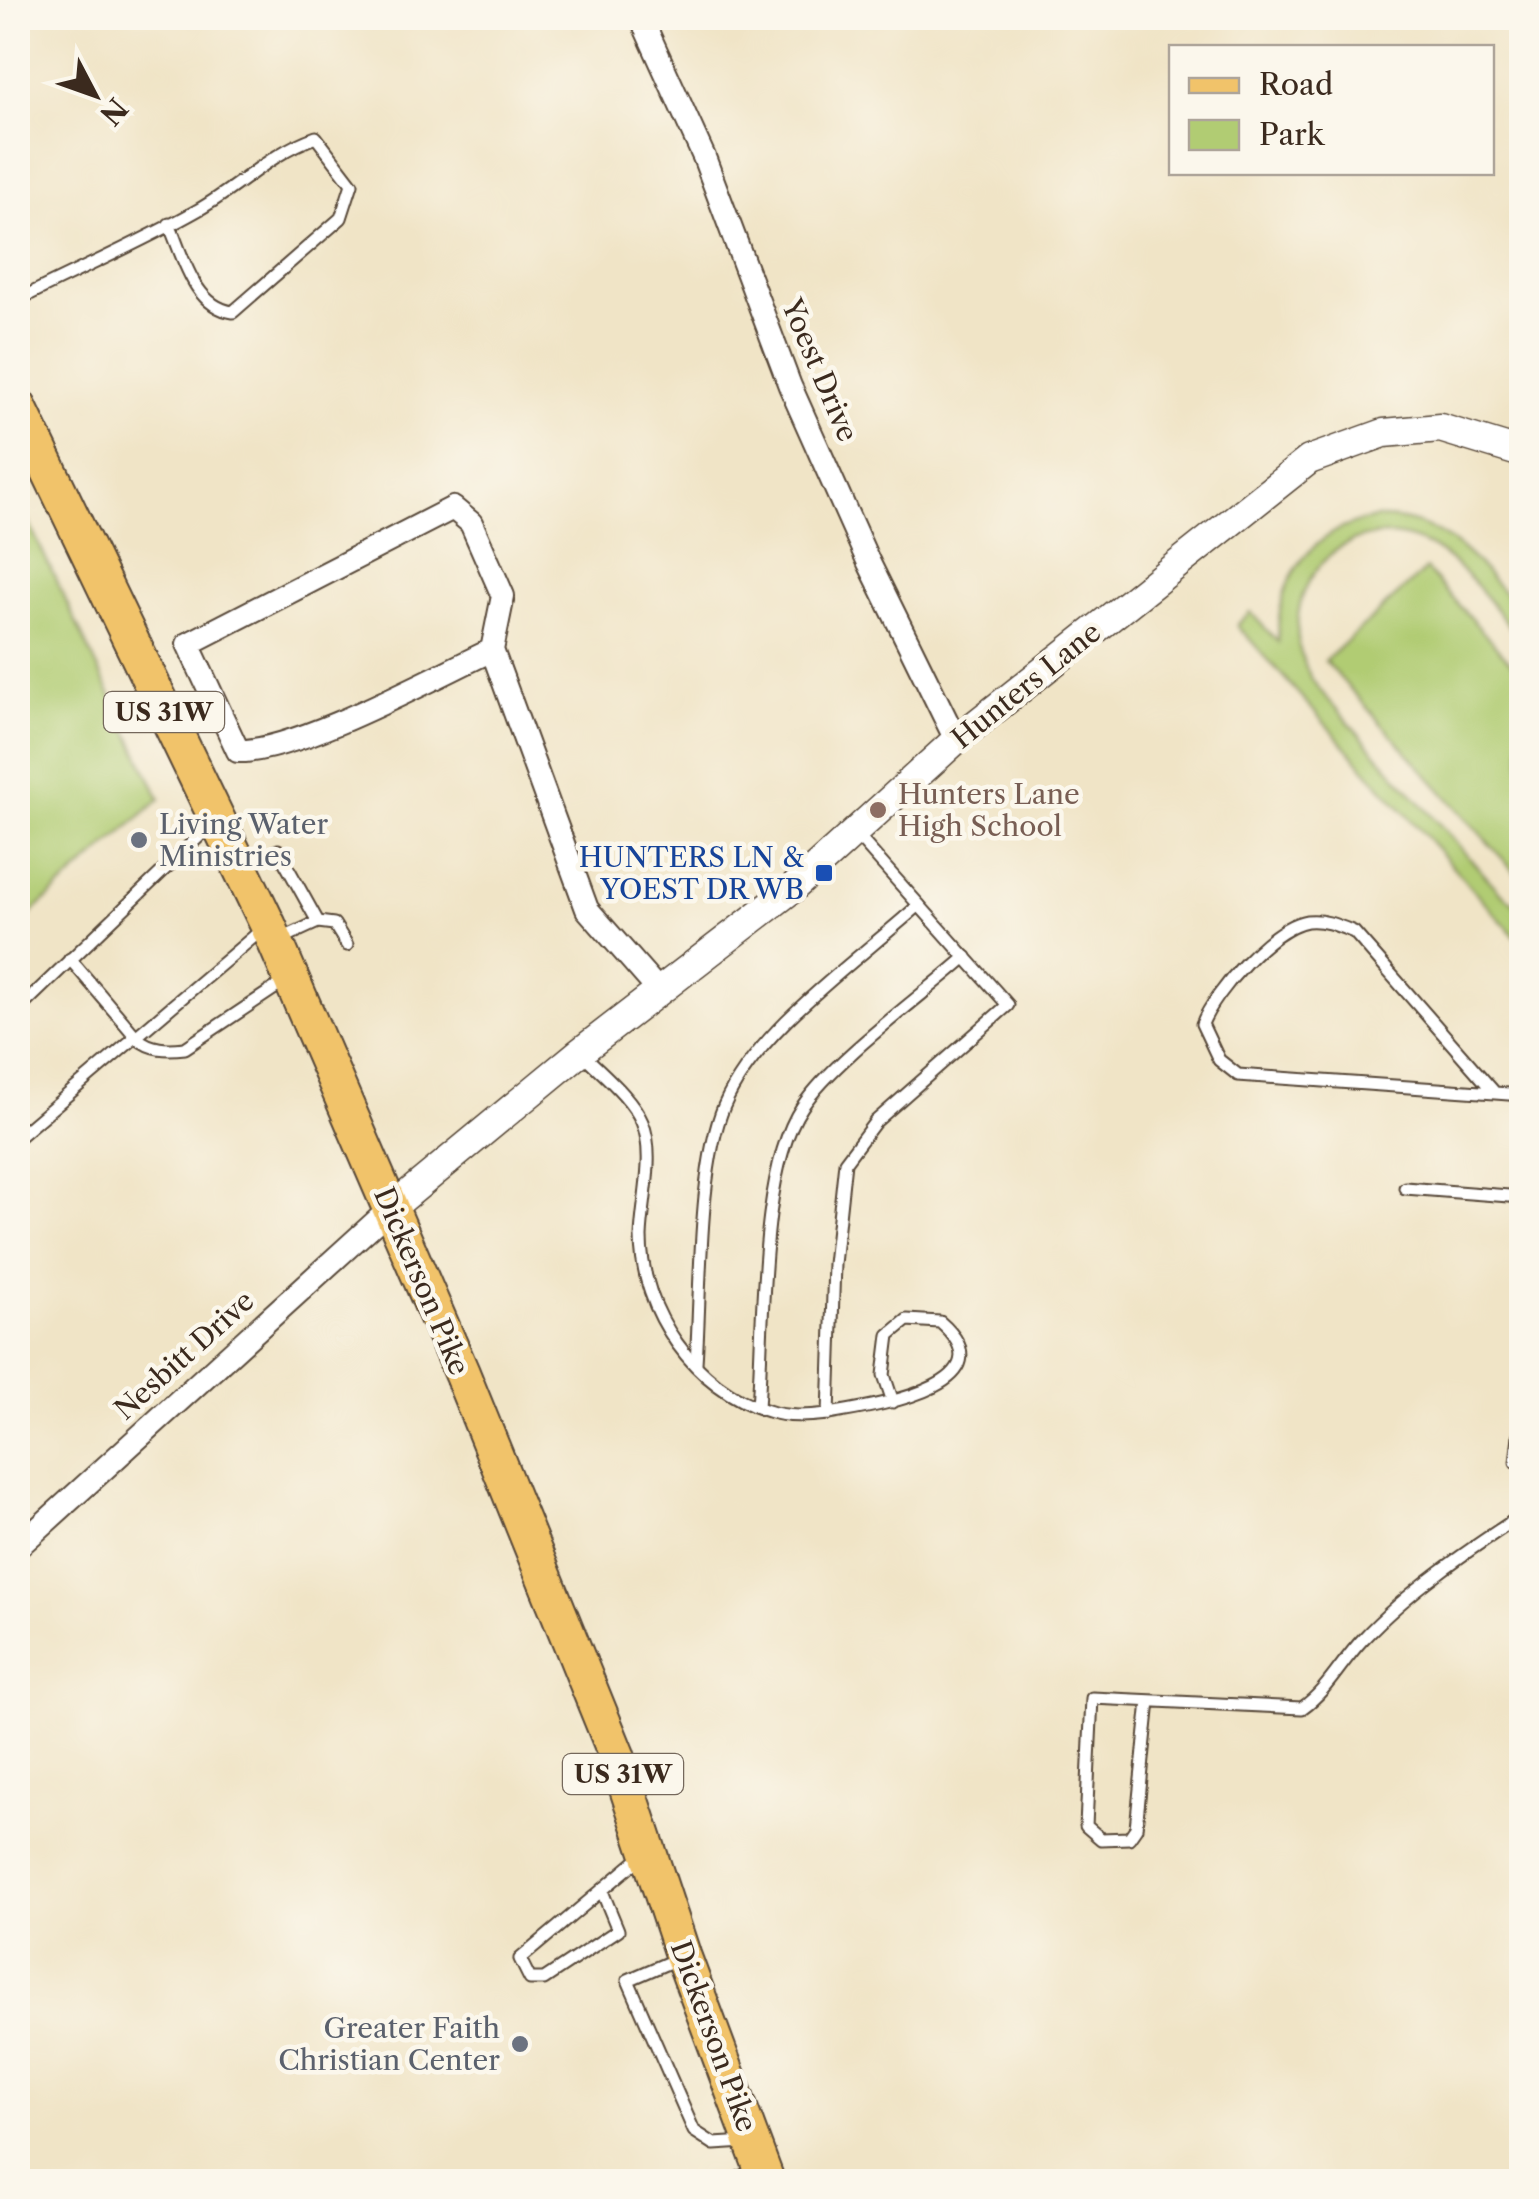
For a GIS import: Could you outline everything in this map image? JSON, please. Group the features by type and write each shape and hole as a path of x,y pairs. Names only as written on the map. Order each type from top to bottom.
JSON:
{"main road":[{"name":"Dickerson Pike","path":"18,406 271,933 564,1618 649,1850 753,2168"}],"street":[{"name":"Yoest Drive","path":"641,18 704,157 790,386 869,563 956,740"},
{"name":"Hunters Lane","path":"391,1208 580,1052 792,888 956,740 1309,460 1384,433 1440,428 1522,453"},
{"path":"492,650 346,718 259,752 238,751 188,644 452,508 471,523 503,596 492,650 587,909 660,991"},
{"name":"Nesbitt Drive","path":"18,1547 391,1208"}],"lane":[{"path":"18,300 169,224 200,209 294,145 316,138 352,184 340,218 233,312 219,310 203,298 169,224"},
{"path":"18,1010 216,820"},
{"path":"829,1414 834,1264 846,1162 875,1122 1008,1005 854,832"},
{"path":"240,867 278,850 318,922"},
{"path":"696,1363 712,1147 724,1107 764,1046 919,905"},
{"path":"1494,1093 1354,932 1331,922 1306,921 1281,933 1232,977 1210,1004 1202,1024 1219,1060 1238,1075 1522,1095"},
{"path":"18,1137 271,933 318,922 334,924 347,945"},
{"path":"758,1407 774,1178 785,1135 804,1103 832,1073 966,957"},
{"path":"70,960 137,1038 146,1045 166,1050 185,1048 290,978"},
{"path":"580,1052 643,1122 647,1156 641,1241 649,1295 667,1330 696,1363 758,1407 798,1416 829,1414 893,1402 942,1386 956,1369 958,1343 940,1322 907,1320 889,1335 884,1374 893,1402"},
{"path":"1404,1188 1522,1198"},
{"path":"1522,1408 1516,1462 1522,1463"},
{"path":"1149,1701 1136,1828 1128,1838 1101,1839 1086,1826 1092,1698 1302,1708 1319,1696 1362,1639 1434,1578 1522,1515"},
{"path":"602,1890 618,1930 544,1979 530,1979 520,1959 649,1850"},
{"path":"683,1956 628,1980 694,2131 753,2168"}],"green space":[{"path":"18,500 160,799 18,925"},
{"path":"1376,518 1422,525 1459,547 1521,612 1521,640 1451,561 1423,543 1390,535 1360,539 1334,552 1315,572 1302,598 1297,628 1302,658 1318,688 1500,892 1521,909 1521,943 1237,625 1250,612 1278,642 1283,597 1302,560 1333,533"},
{"path":"1426,569 1521,674 1521,879 1325,661"}],"place":[{"name":"Hunters Lane High School","path":"878,810"},
{"name":"Living Water Ministries","path":"139,840"},
{"name":"HUNTERS LN & YOEST DR WB","path":"824,873"},
{"name":"Greater Faith Christian Center","path":"520,2044"}]}
